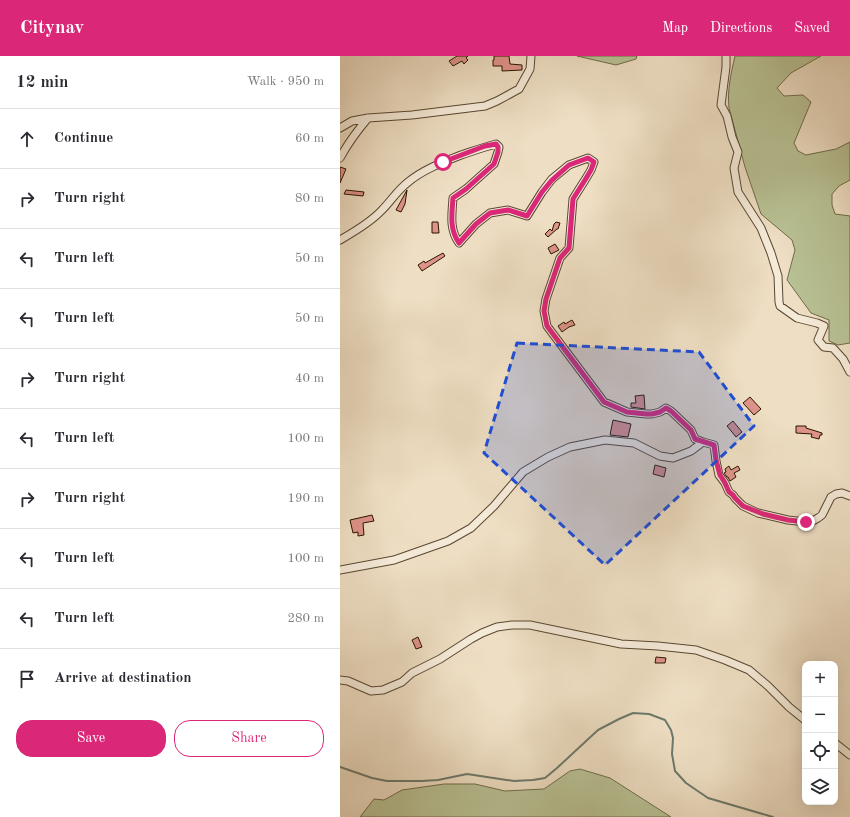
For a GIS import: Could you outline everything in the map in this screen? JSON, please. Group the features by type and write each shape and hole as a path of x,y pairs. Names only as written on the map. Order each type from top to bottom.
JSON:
{"street":[{"path":"340,128 352,121 368,118 412,115 485,106 519,89 530,69 531,56"},
{"path":"726,56 721,105 727,116 732,137 738,152 734,168 738,192 761,228 771,253 778,276 780,306 797,318 824,326 818,340 824,347 833,348 843,359 850,372"},
{"path":"340,158 345,147 356,131 368,118"},
{"path":"340,240 382,211 408,182 423,172 443,162 485,146 496,144 498,147 494,164 466,189 453,198 452,230 459,243 476,224 490,213 508,210 527,216 542,192 552,180 569,165 588,158 594,162 591,170 573,199 569,248 560,258 546,299 544,311 547,326 604,402 627,412 652,414 660,412 666,408 671,411 691,430 695,439 714,445 718,471 729,492 743,506 758,512 788,520 811,522 822,515 832,497 836,494 842,493 850,496"},
{"path":"340,570 394,560 448,541 471,528 494,506 523,472 548,457 570,447 605,440 634,443 660,456 673,458 691,451 703,442"},
{"path":"340,680 348,681 371,691 382,690 402,682 412,673 440,659 482,633 497,627 530,625 621,644 696,650 749,670 768,686 788,707 802,718"},
{"path":"838,745 850,755"}],"highlighted area":[{"path":"517,343 699,352 754,426 605,565 484,453"}],"green space":[{"path":"577,56 637,56 636,59 616,65"},
{"path":"735,56 821,56 791,73 777,88 784,96 803,95 811,102 794,143 798,151 806,155 836,149 850,142 850,180 839,186 832,194 832,205 835,214 850,216 850,343 838,345 829,341 829,320 811,313 787,280 795,250 792,240 761,214 745,167 729,108 729,88"},
{"path":"580,769 610,778 671,817 360,817 374,799 384,800 402,790 444,784 475,784 505,791 544,789 570,771"}],"building":[{"path":"457,56 468,56 466,58 468,60 464,64 462,61 453,66 449,61"},
{"path":"494,56 509,56 510,64 522,65 522,70 502,71 502,66 493,66"},
{"path":"340,167 346,169 340,183"},
{"path":"346,190 364,192 363,196 344,194"},
{"path":"407,190 405,204 401,212 396,210"},
{"path":"432,222 438,222 439,233 432,233"},
{"path":"556,222 560,223 558,229 548,237 545,234 550,229 552,231"},
{"path":"555,244 559,250 551,254 548,248"},
{"path":"443,253 445,256 422,271 418,265 424,261 425,263"},
{"path":"572,320 575,325 562,332 558,326 564,322 565,324"},
{"path":"644,395 645,409 631,407 631,403 636,403 635,396"},
{"path":"750,397 761,409 754,415 743,403"},
{"path":"613,420 631,424 628,437 610,435"},
{"path":"733,421 742,432 736,437 727,426"},
{"path":"796,426 806,426 806,428 822,433 822,435 820,435 819,439 811,437 812,434 796,433"},
{"path":"655,465 666,468 664,477 653,474"},
{"path":"729,466 731,470 738,466 740,470 734,473 736,477 730,481 724,473 726,472 725,469"},
{"path":"372,515 374,521 363,523 364,535 358,536 358,532 353,533 350,520"},
{"path":"418,637 422,647 416,649 412,640"},
{"path":"656,657 666,658 665,663 655,663"}],"waterway":[{"path":"340,767 372,778 387,781 438,780 467,774 514,781 545,778 598,730 633,713 649,714 665,720 671,730 673,738 672,754 675,771 686,783 708,798 773,817"}],"route":[{"path":"443,162 485,146 496,144 498,147 494,164 477,180 453,198 452,230 459,243 476,224 490,213 508,210 527,216 542,192 552,180 569,165 588,158 594,162 591,170 573,199 569,248 560,258 546,299 544,311 547,326 604,402 627,412 646,414 660,412 666,408 691,430 695,439 714,445 718,471 729,492 743,506 763,514 788,520 806,522"}]}
